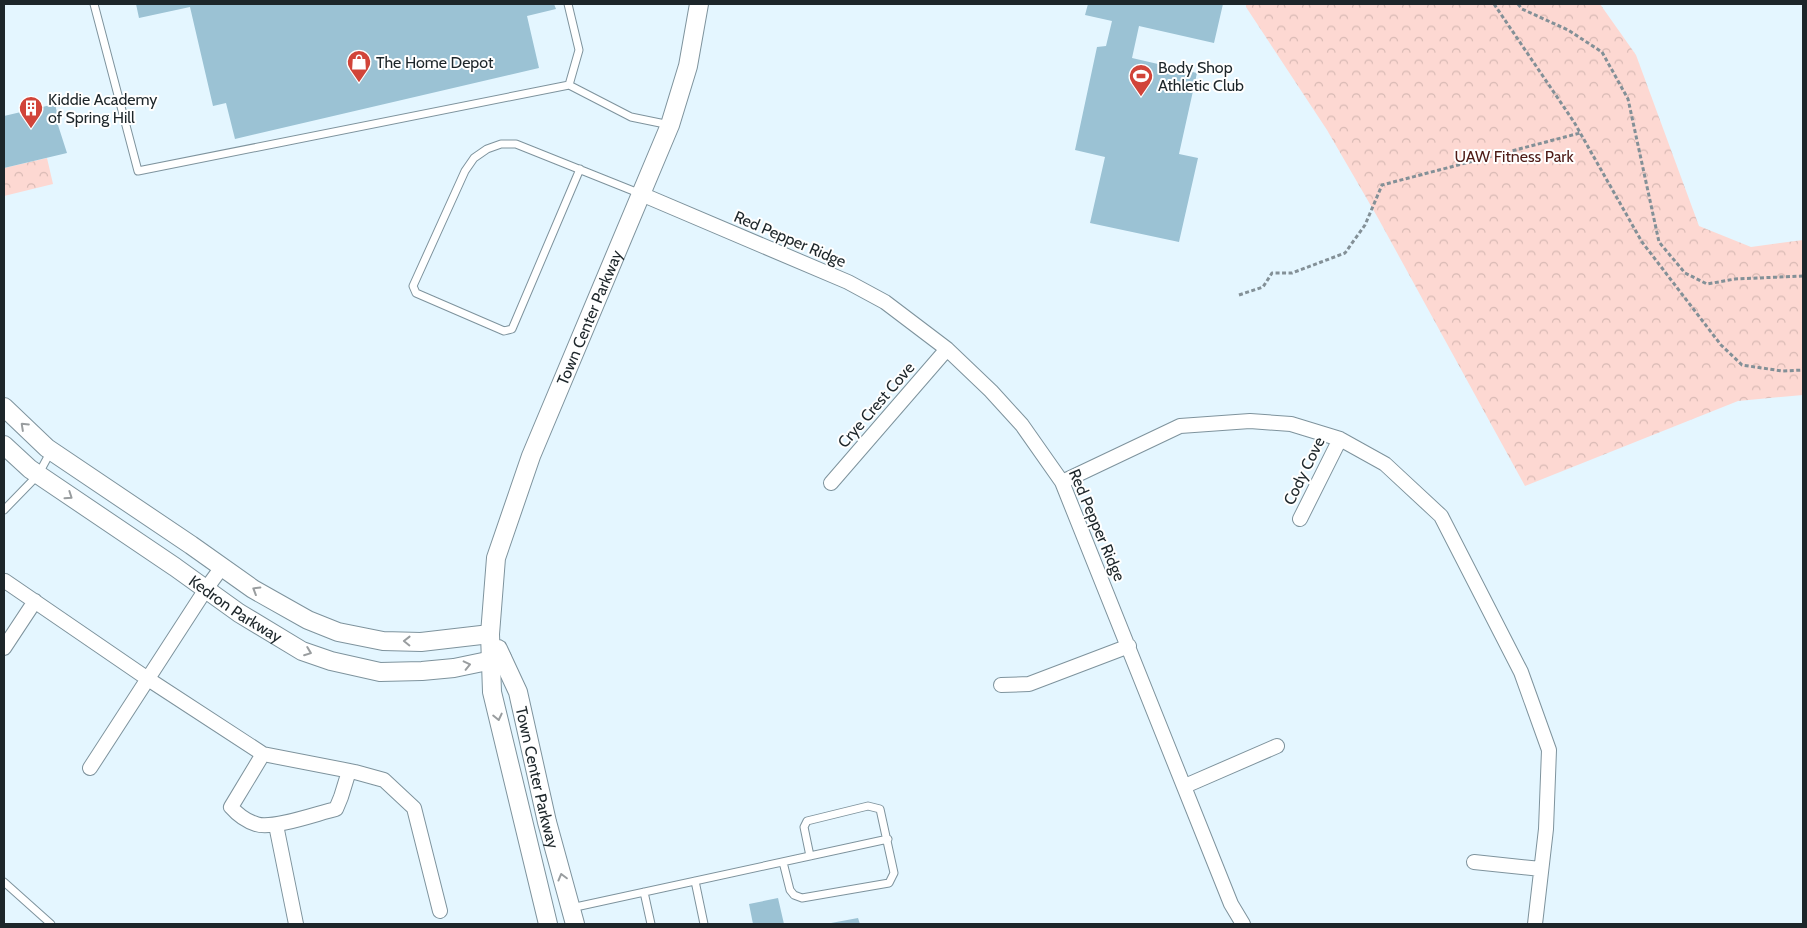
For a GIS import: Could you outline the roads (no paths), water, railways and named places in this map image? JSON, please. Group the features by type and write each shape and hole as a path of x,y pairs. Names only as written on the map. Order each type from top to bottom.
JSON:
{"street":[{"name":"Town Center Parkway","path":"573,916 547,822 518,692 497,659 490,634 496,558 531,456 670,125 688,66 699,4"},
{"name":"Red Pepper Ridge","path":"642,194 848,282 885,302 947,349 992,391 1022,424 1062,482 1231,904 1243,924"},
{"name":"Crye Crest Cove","path":"832,483 947,349"},
{"name":"Kedron Parkway","path":"4,407 51,450 261,594 308,620 338,632 383,641 421,642 490,634"},
{"path":"1062,482 1180,426 1250,421 1291,424 1340,438 1385,464 1442,516 1521,672 1549,750 1546,829 1535,924"},
{"name":"Cody Cove","path":"1300,519 1340,438"},
{"name":"Kedron Parkway","path":"4,445 38,475 239,613 302,651 331,661 380,672 454,668 497,659"},
{"path":"90,768 222,567"},
{"path":"5,580 148,679 263,754 384,780 414,808 440,911"},
{"path":"4,648 35,601"},
{"path":"1001,684 1029,684 1128,646"},
{"name":"Town Center Parkway","path":"497,659 492,692 548,924"},
{"path":"1185,786 1277,746"},
{"path":"263,754 231,807 239,816 258,825 276,824 336,808 342,797 349,771"},
{"path":"276,824 296,924"},
{"path":"1474,862 1541,869"}],"lane":[{"path":"94,4 138,171 569,85 631,117 670,125"},
{"path":"568,4 579,50 569,85"},
{"path":"580,169 512,328 504,331 416,293 413,286 465,170 474,158 487,149 501,144 516,144 580,169 642,194"},
{"path":"4,510 38,475 51,450"},
{"path":"783,862 790,890 794,895 802,898 889,883 894,873 880,809 868,806 807,821 804,827 810,856"},
{"path":"573,916 644,892 888,839"},
{"path":"694,881 704,924"},
{"path":"4,882 51,924"},
{"path":"644,892 651,924"}],"place":[{"name":"The Home Depot","path":"359,83"},
{"name":"Body Shop Athletic Club","path":"1141,97"},
{"name":"Kiddie Academy of Spring Hill","path":"31,129"}],"park label":[{"name":"UAW Fitness Park","path":"1514,156"}]}
